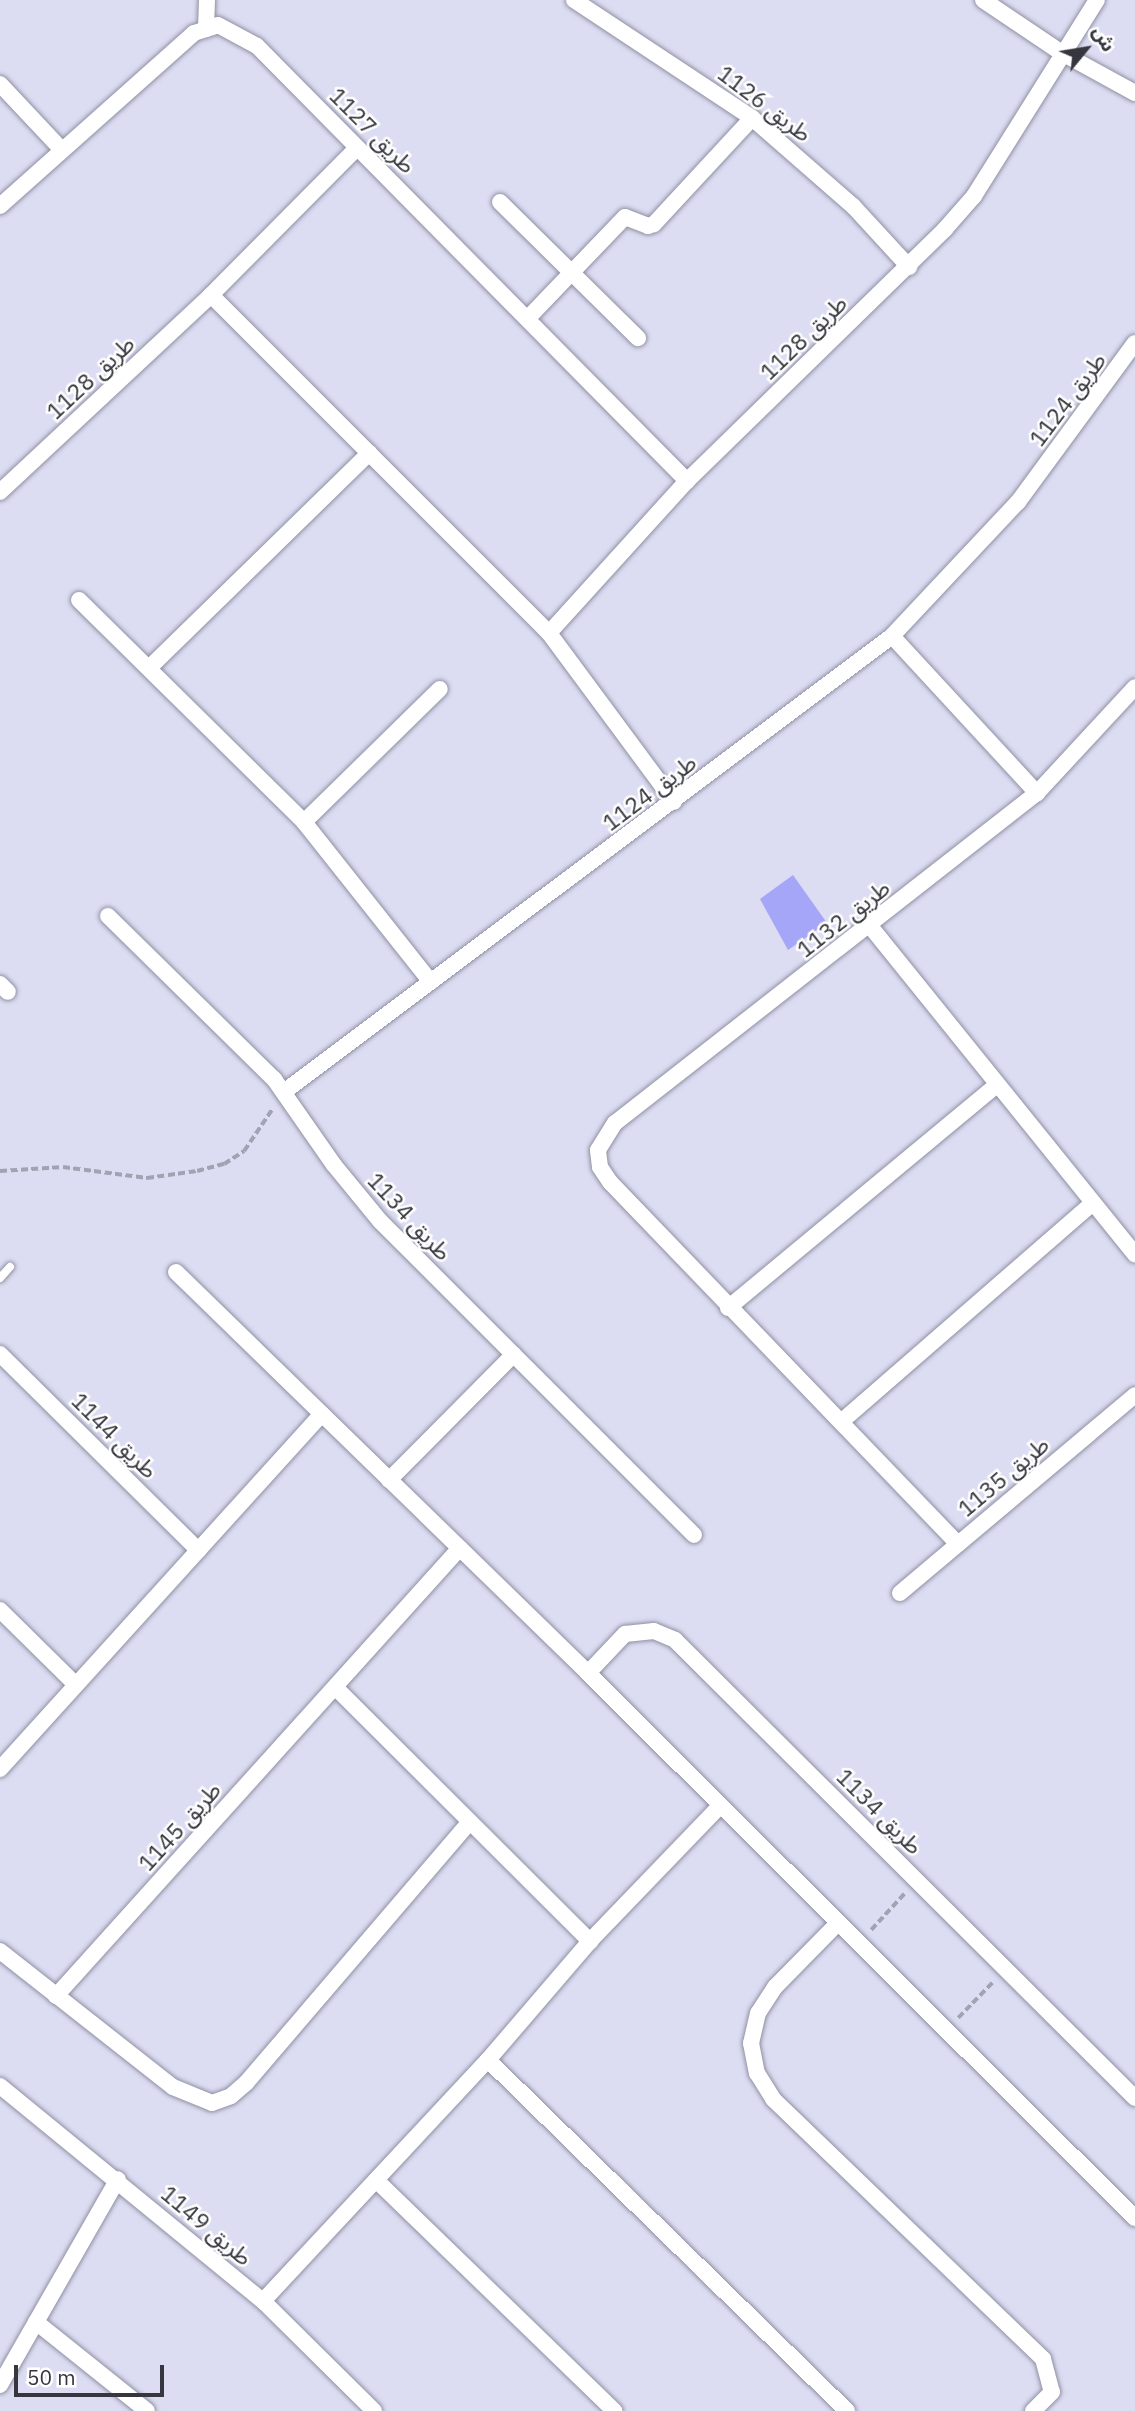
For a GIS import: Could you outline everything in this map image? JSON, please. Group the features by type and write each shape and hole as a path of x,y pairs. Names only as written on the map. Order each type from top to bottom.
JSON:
{"street":[{"path":"0,206 194,33 206,29 207,0"},
{"name":"طريق 1126","path":"574,0 752,118 832,187 909,267"},
{"path":"983,0 1062,53 1135,93"},
{"name":"طريق 1128","path":"549,633 687,481 909,267 974,196 1097,0"},
{"name":"طريق 1127","path":"206,29 218,25 257,46 687,481"},
{"path":"0,84 61,149"},
{"path":"528,318 625,217 648,226 654,223 752,118"},
{"name":"طريق 1128","path":"0,492 211,295 357,148"},
{"path":"500,202 638,338"},
{"path":"211,295 549,633 674,802"},
{"name":"طريق 1124","path":"285,1091 892,636 1018,502 1135,343"},
{"path":"149,668 369,453"},
{"path":"79,600 304,822 430,982"},
{"path":"892,636 1037,793"},
{"name":"طريق 1132","path":"728,1308 610,1182 598,1159 607,1130 1037,793 1135,687"},
{"path":"304,822 440,689"},
{"name":"طريق 1134","path":"108,916 285,1091 356,1194 694,1535"},
{"path":"870,926 1135,1254"},
{"path":"958,1544 842,1421 728,1308 998,1085"},
{"path":"842,1421 1092,1204"},
{"path":"176,1272 587,1673 1135,2218"},
{"name":"طريق 1144","path":"0,1354 198,1549"},
{"path":"389,1480 514,1354"},
{"name":"طريق 1135","path":"900,1594 1135,1395"},
{"path":"0,1769 74,1683 321,1414"},
{"name":"طريق 1145","path":"56,1996 460,1548"},
{"path":"0,1610 74,1683"},
{"name":"طريق 1134","path":"587,1673 625,1634 654,1631 674,1640 1005,1969 1132,2091"},
{"path":"336,1688 590,1941"},
{"path":"263,2301 488,2060 590,1941 720,1806"},
{"path":"0,1951 173,2087 212,2103 230,2096 246,2083 470,1822"},
{"path":"838,1923 775,1987 758,2013 751,2043 757,2073 774,2099 1043,2359 1052,2392 1033,2411"},
{"path":"488,2060 846,2411"},
{"name":"طريق 1149","path":"0,2086 118,2179 263,2301 374,2411"},
{"path":"0,2385 118,2179"},
{"path":"376,2180 614,2411"},
{"path":"36,2322 147,2411"}],"lane":[{"path":"0,1278 10,1267"}],"path":[{"path":"0,1171 63,1167 147,1178 224,1164 244,1151 285,1091"},
{"path":"859,1944 917,1880"},
{"path":"946,2031 1005,1969"}],"building":[{"path":"793,875 827,923 788,950 760,899"}]}
